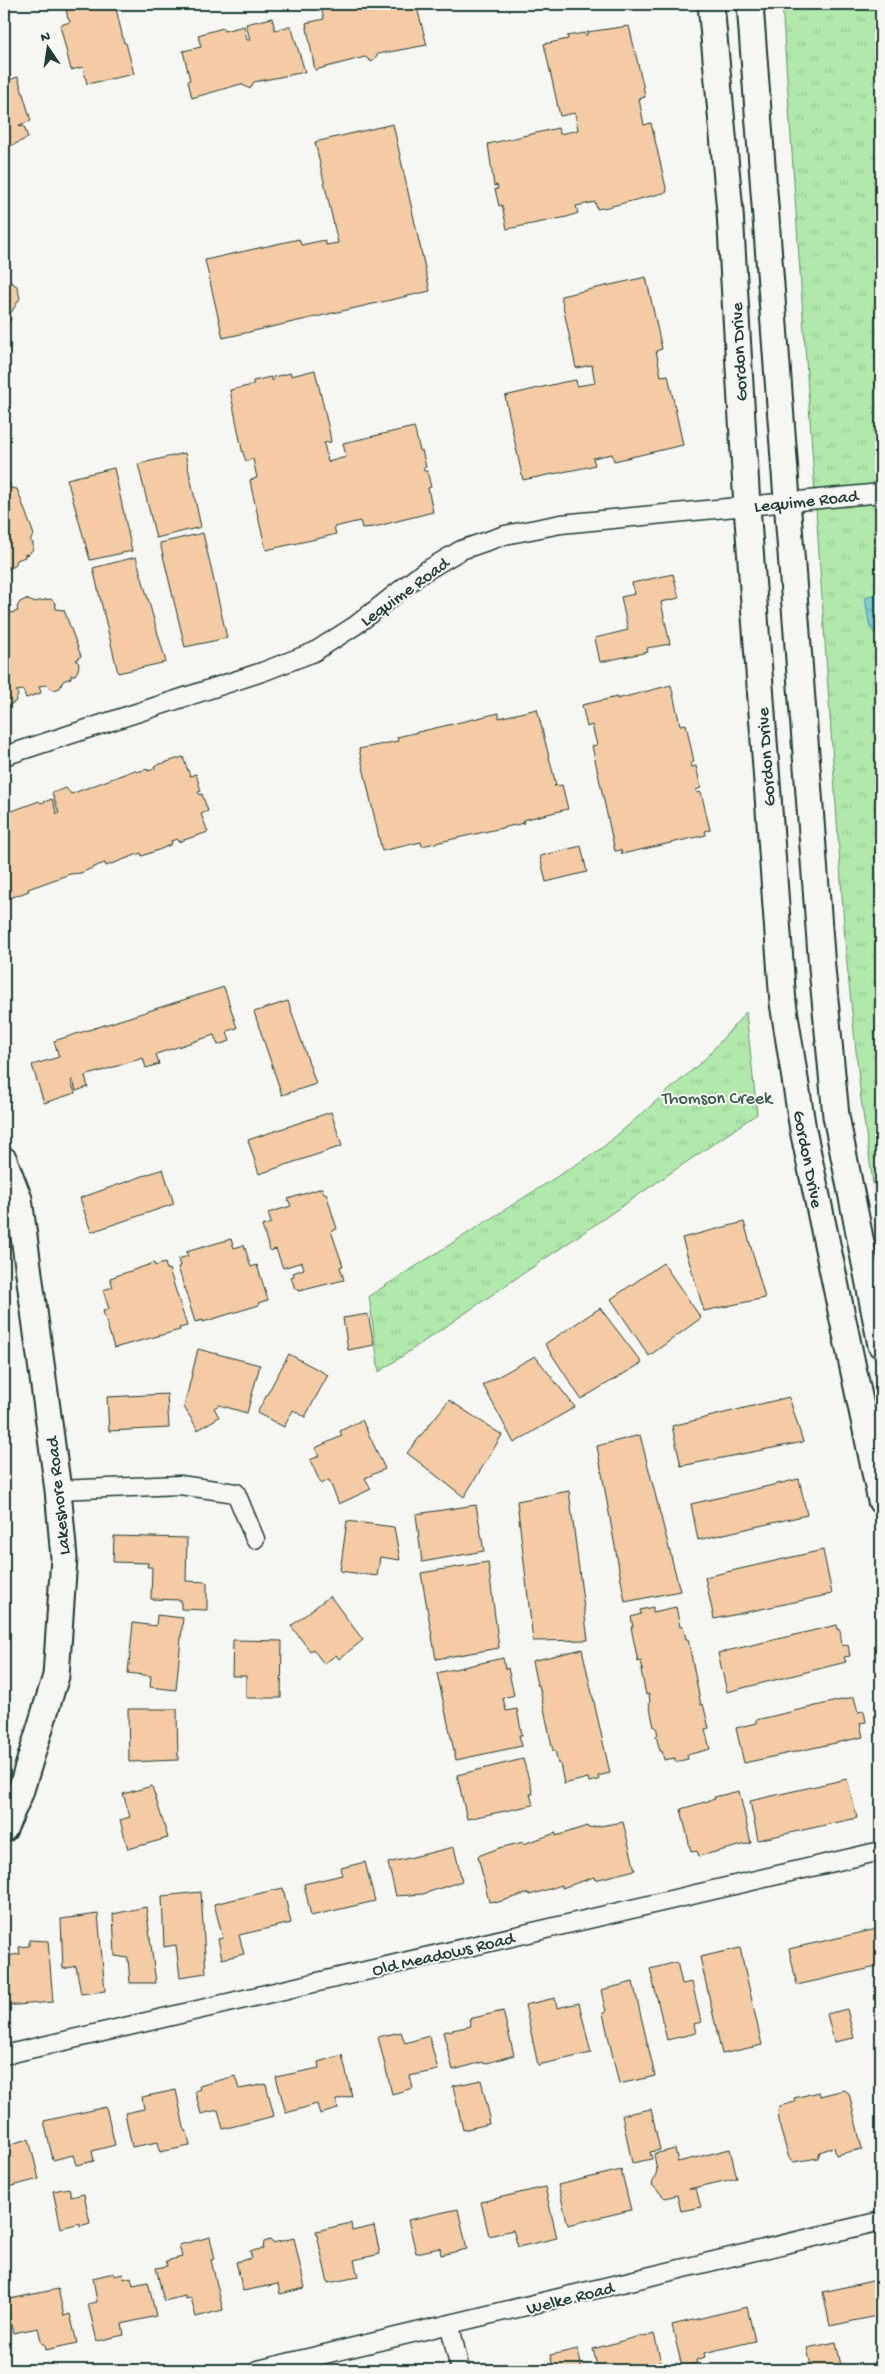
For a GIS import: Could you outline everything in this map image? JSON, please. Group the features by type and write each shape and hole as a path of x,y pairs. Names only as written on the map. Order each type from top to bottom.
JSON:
{"main road":[{"name":"Gordon Drive","path":"711,4 730,212 748,506 783,1003 803,1130 881,1501"},
{"name":"Gordon Drive","path":"750,4 822,968 836,1116 881,1345"},
{"name":"Lakeshore Road","path":"4,1160 19,1199 58,1490 64,1558 56,1676 20,1793 4,1829"}],"street":[{"name":"Lequime Road","path":"4,756 262,672 314,652 356,626 422,573 461,550 496,538 561,524 881,493"},
{"path":"58,1490 180,1485 236,1493 255,1539"},
{"name":"Old Meadows Road","path":"4,2055 881,1851"},
{"name":"Welke Road","path":"258,2370 450,2326 881,2221"},
{"path":"450,2326 460,2370"}],"green space":[{"path":"782,4 881,4 881,1240 861,1099 846,954"},
{"name":"Thomson Creek","path":"746,1012 757,1114 379,1372 369,1296 602,1148 705,1059"}],"water":[{"path":"881,591 881,636 870,628 865,598"}],"building":[{"path":"65,4 115,4 124,43 126,43 134,74 87,84 83,67 71,70 60,25 70,22"},
{"path":"335,4 368,4 370,12 373,12 371,4 416,4 427,45 378,54 372,62 365,57 315,70 306,23 324,19 321,7"},
{"path":"4,12 9,28 4,29"},
{"path":"272,18 275,30 291,26 305,72 254,82 250,89 241,84 192,98 183,51 201,47 198,35 223,28 224,31 244,26 247,40 250,40 246,24"},
{"path":"629,26 645,97 639,99 644,125 651,123 667,192 597,209 595,202 576,206 578,213 567,217 507,229 502,205 499,206 495,189 498,189 497,185 494,186 488,144 558,128 560,134 578,130 575,113 560,116 544,44 568,39 567,36 584,33 587,35 587,32"},
{"path":"7,63 10,76 7,77 8,80 18,77 31,121 19,125 20,127 24,126 28,138 4,149 4,64"},
{"path":"393,124 430,291 223,338 205,260 299,239 301,245 325,240 326,245 338,243 315,142"},
{"path":"4,272 7,280 17,286 20,298 9,316 7,316 11,319 4,331"},
{"path":"646,277 662,349 656,351 661,376 668,375 683,445 614,461 612,454 593,458 595,465 523,480 505,396 576,380 577,386 595,383 592,365 576,368 561,296"},
{"path":"315,370 331,442 324,443 328,462 346,457 343,443 414,427 426,467 423,468 424,471 427,471 431,487 428,488 433,512 374,527 362,528 360,521 334,527 336,534 266,550 250,480 257,478 253,459 246,461 242,450 230,390 253,385 253,381 271,377 271,380 274,380 273,377 291,373 291,376"},
{"path":"185,453 201,527 156,538 138,464"},
{"path":"114,468 132,551 90,560 67,479"},
{"path":"4,478 10,483 10,488 17,489 34,535 30,540 33,543 33,549 28,555 25,554 25,557 17,560 15,566 8,569 4,567"},
{"path":"203,533 227,638 185,647 160,543"},
{"path":"136,557 166,662 118,673 93,568"},
{"path":"673,574 679,598 661,602 670,644 647,648 648,652 600,662 595,638 628,630 621,597 635,594 632,583"},
{"path":"4,594 11,613 18,611 17,607 20,602 26,599 33,602 51,599 55,603 56,609 64,610 81,656 76,660 79,664 75,675 71,675 71,678 63,681 60,688 54,690 46,685 39,686 41,693 26,698 23,690 16,691 18,695 15,702 7,706 4,704"},
{"path":"671,685 680,725 686,724 694,762 690,763 691,767 696,766 701,788 696,790 697,793 701,792 710,830 705,831 706,835 622,854 621,850 615,851 592,746 597,745 592,725 587,727 582,705 617,697 617,699"},
{"path":"537,709 556,785 554,786 562,785 568,809 523,820 524,823 422,846 421,842 382,851 359,749 398,741 397,737 499,713 499,718"},
{"path":"183,757 190,776 196,774 201,791 198,792 200,795 202,794 208,811 201,814 208,832 178,842 177,839 171,841 172,844 142,856 141,853 106,866 105,863 81,873 70,874 28,889 29,891 10,898 9,895 4,897 4,814 39,801 41,803 52,799 57,814 59,813 52,793 66,788 71,794 135,770 136,772 148,769 148,771 155,769 154,766"},
{"path":"581,846 587,872 546,882 540,856"},
{"path":"224,987 237,1028 227,1031 230,1041 218,1045 214,1035 156,1054 159,1064 146,1068 143,1058 85,1076 88,1087 76,1091 73,1080 71,1081 75,1093 44,1103 32,1065 59,1057 54,1041"},
{"path":"288,1001 316,1084 282,1095 254,1012"},
{"path":"331,1112 342,1146 259,1174 248,1140"},
{"path":"163,1169 174,1204 91,1232 80,1198"},
{"path":"322,1188 324,1194 326,1193 337,1229 331,1231 343,1266 340,1267 344,1280 299,1291 295,1289 291,1277 294,1276 293,1273 304,1269 302,1262 283,1268 276,1249 270,1251 262,1226 271,1223 268,1213 291,1206 288,1199"},
{"path":"744,1222 765,1298 704,1311 682,1238"},
{"path":"231,1239 234,1248 244,1245 251,1267 257,1265 268,1300 258,1303 259,1305 203,1322 203,1320 195,1322 178,1267 180,1266 178,1259 188,1256 186,1252"},
{"path":"154,1263 155,1266 165,1263 167,1270 169,1269 187,1326 179,1328 180,1330 114,1348 103,1311 109,1309 103,1290 113,1287 110,1278"},
{"path":"663,1263 701,1318 649,1356 611,1299"},
{"path":"600,1308 642,1363 581,1399 545,1344"},
{"path":"368,1314 374,1345 348,1350 343,1318"},
{"path":"198,1349 260,1365 247,1413 219,1405 214,1408 219,1417 198,1430 184,1407"},
{"path":"289,1354 328,1375 305,1417 293,1410 284,1427 257,1413"},
{"path":"535,1356 575,1407 514,1443 483,1385"},
{"path":"167,1394 169,1428 109,1431 107,1397"},
{"path":"789,1397 803,1442 681,1466 672,1426"},
{"path":"449,1400 502,1435 464,1497 407,1453"},
{"path":"362,1420 385,1469 365,1478 371,1489 339,1504 329,1480 321,1484 310,1460 319,1456 315,1448 342,1436 340,1431"},
{"path":"640,1435 680,1591 625,1602 597,1446"},
{"path":"799,1479 807,1515 698,1540 691,1504"},
{"path":"569,1491 588,1640 533,1641 517,1501"},
{"path":"476,1505 484,1551 422,1562 416,1514"},
{"path":"347,1521 394,1527 400,1560 380,1557 377,1576 340,1571"},
{"path":"114,1536 187,1538 186,1581 207,1582 207,1610 181,1609 181,1600 151,1599 152,1567 147,1567 148,1563 113,1562"},
{"path":"823,1550 832,1594 714,1619 705,1577"},
{"path":"488,1562 499,1648 436,1659 421,1573"},
{"path":"330,1596 363,1640 339,1659 336,1655 324,1664 313,1649 310,1651 291,1626"},
{"path":"653,1607 653,1612 676,1607 680,1627 683,1626 686,1639 688,1639 701,1705 703,1704 709,1728 705,1729 710,1749 687,1755 688,1759 675,1762 675,1758 664,1760 662,1751 660,1751 656,1736 658,1735 656,1727 654,1727 649,1703 649,1694 646,1695 641,1670 643,1670 641,1661 638,1662 631,1627 633,1627 631,1617 641,1614 640,1610"},
{"path":"157,1615 183,1618 176,1690 150,1687 151,1676 128,1673 133,1623 156,1626"},
{"path":"837,1625 838,1630 840,1630 842,1646 848,1645 850,1656 844,1657 846,1662 727,1692 718,1653"},
{"path":"233,1640 282,1641 281,1698 246,1698 246,1676 232,1676"},
{"path":"582,1649 610,1773 598,1776 599,1780 589,1782 588,1778 564,1784 560,1763 558,1764 555,1750 553,1751 532,1661"},
{"path":"503,1658 505,1669 508,1668 514,1695 503,1698 506,1711 517,1709 522,1746 456,1760 437,1673"},
{"path":"854,1697 858,1712 864,1711 866,1722 860,1723 863,1737 744,1763 736,1728 756,1723 756,1720"},
{"path":"128,1709 177,1709 178,1760 129,1762"},
{"path":"523,1759 533,1794 530,1794 533,1805 467,1819 457,1775"},
{"path":"847,1779 857,1818 758,1840 750,1801"},
{"path":"152,1786 168,1838 128,1849 120,1820 130,1817 123,1794"},
{"path":"739,1791 751,1843 699,1856 697,1851 691,1852 681,1809 715,1799 714,1797"},
{"path":"623,1822 635,1870 595,1880 594,1877 562,1888 562,1885 495,1903 495,1901 489,1902 478,1856 499,1848 523,1842 523,1844 556,1833 556,1836 587,1826 588,1828"},
{"path":"454,1847 462,1881 423,1894 396,1896 388,1863"},
{"path":"365,1862 375,1901 311,1916 304,1884 342,1875 341,1868"},
{"path":"283,1888 291,1923 239,1935 244,1954 222,1959 218,1939 223,1938 214,1904"},
{"path":"201,1892 206,1973 180,1977 176,1945 164,1947 162,1896"},
{"path":"146,1907 156,1983 130,1983 128,1958 115,1956 113,1914"},
{"path":"98,1914 105,1991 81,1994 76,1966 63,1969 61,1919"},
{"path":"881,1928 881,1966 797,1985 789,1949"},
{"path":"29,1940 48,1941 53,2002 4,2006 4,1969 8,1968 6,1956 20,1954 19,1947 29,1946"},
{"path":"740,1948 762,2045 722,2054 700,1957"},
{"path":"677,1962 682,1984 692,1982 701,2022 694,2024 696,2033 667,2040 650,1969"},
{"path":"633,1982 655,2076 619,2084 603,2013 606,2012 601,1990"},
{"path":"555,1998 557,2008 579,2003 591,2053 538,2065 525,2005"},
{"path":"847,2009 854,2038 834,2042 827,2014"},
{"path":"503,2011 514,2055 484,2064 483,2062 453,2070 443,2032 471,2026 469,2019"},
{"path":"401,2032 405,2043 429,2036 438,2070 410,2076 413,2088 392,2094 378,2037"},
{"path":"342,2055 352,2096 336,2100 338,2109 320,2114 317,2104 286,2113 276,2077 319,2068 318,2062"},
{"path":"235,2076 239,2089 266,2084 274,2116 223,2129 218,2110 201,2114 195,2091 200,2089 199,2086"},
{"path":"481,2080 490,2118 488,2119 489,2124 463,2130 453,2086"},
{"path":"176,2090 190,2146 160,2152 158,2142 132,2147 125,2113 144,2109 142,2097"},
{"path":"844,2090 849,2093 862,2149 836,2155 834,2147 820,2152 818,2158 794,2162 789,2158 780,2128 778,2111 780,2106 795,2102 794,2098 819,2092 820,2096"},
{"path":"106,2107 115,2145 92,2151 94,2161 76,2165 73,2155 53,2160 44,2121"},
{"path":"651,2109 660,2150 650,2152 652,2159 632,2163 622,2115"},
{"path":"4,2138 6,2148 11,2147 11,2144 29,2139 39,2179 4,2188"},
{"path":"675,2149 678,2162 730,2149 737,2178 689,2189 696,2189 701,2207 681,2211 677,2195 665,2198 652,2185 657,2171 654,2154"},
{"path":"621,2170 631,2210 568,2225 558,2185"},
{"path":"545,2187 557,2238 518,2247 513,2230 489,2236 481,2202"},
{"path":"69,2188 71,2197 84,2194 90,2223 80,2226 80,2223 61,2228 53,2191"},
{"path":"458,2209 467,2249 441,2255 440,2248 416,2253 408,2220"},
{"path":"351,2223 352,2231 374,2226 380,2254 354,2260 358,2277 328,2283 316,2231"},
{"path":"210,2237 215,2259 211,2260 223,2310 196,2317 191,2298 185,2299 185,2296 164,2301 156,2268 167,2266 166,2261 182,2257 179,2245"},
{"path":"294,2238 305,2288 280,2294 278,2284 243,2291 236,2262 252,2258 250,2251 263,2249 264,2242 270,2240 273,2243"},
{"path":"113,2273 114,2276 123,2274 124,2279 131,2277 133,2285 148,2282 156,2316 122,2324 124,2335 97,2341 88,2304 97,2302 93,2278"},
{"path":"881,2279 881,2315 830,2326 823,2292"},
{"path":"58,2289 64,2316 70,2314 77,2343 46,2350 45,2344 42,2344 38,2328 13,2333 5,2300"},
{"path":"747,2307 755,2341 704,2353 705,2357 696,2360 697,2363 682,2367 672,2325"},
{"path":"654,2334 663,2370 598,2370 593,2349 643,2335 644,2337"},
{"path":"836,2342 842,2370 812,2370 807,2348"},
{"path":"578,2349 582,2370 554,2370 550,2355"}]}
